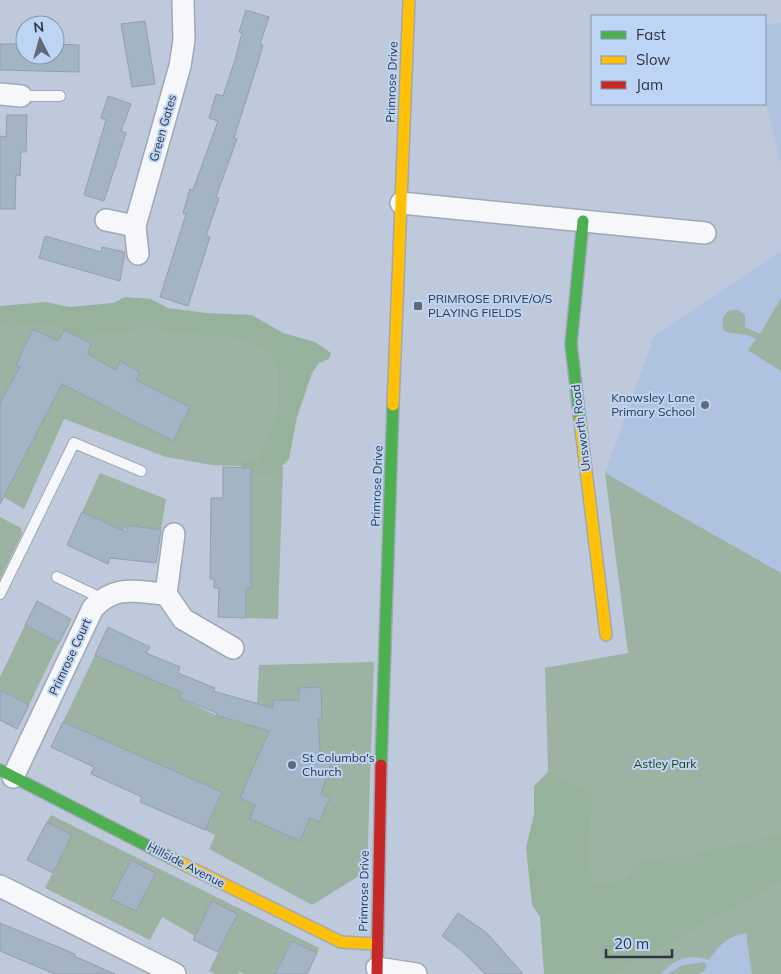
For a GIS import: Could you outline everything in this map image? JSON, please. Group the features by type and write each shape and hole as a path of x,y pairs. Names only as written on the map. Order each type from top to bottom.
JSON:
{"street":[{"name":"Green Gates","path":"138,254 135,226 180,66 184,40 183,0"},
{"name":"Primrose Drive","path":"377,971 376,944 384,639 409,0"},
{"path":"0,94 21,96"},
{"path":"401,203 705,233"},
{"path":"106,220 135,226"},
{"name":"Unsworth Road","path":"583,221 571,344 606,636"},
{"path":"174,534 166,594 183,619 233,648"},
{"path":"103,598 118,591 166,594"},
{"name":"Primrose Court","path":"6,773 93,608 103,598"},
{"name":"Hillside Avenue","path":"6,773 186,866 341,942 376,944"},
{"path":"0,886 175,974"},
{"path":"377,971 416,974"}],"lane":[{"path":"21,96 60,96"},
{"path":"0,594 74,443 141,471"},
{"path":"57,578 103,598"}],"shaded area":[{"path":"781,23 781,166 766,102 766,24"},
{"name":"Knowsley Lane Primary School","path":"781,251 781,573 605,473 654,336"},
{"path":"781,881 781,974 613,974"}],"green space":[{"path":"125,297 151,299 168,308 207,313 252,315 283,333 315,342 331,353 329,359 319,363 312,373 297,417 289,459 275,473 260,474 240,470 244,461 258,461 278,413 278,366 266,349 241,338 152,328 77,336 49,324 7,327 0,325 0,306 46,302 69,307 113,303"},
{"path":"781,298 781,371 748,350 756,339 747,335 724,331 722,322 730,310 738,310 745,315 745,327 760,334"},
{"path":"0,313 261,330 309,352 275,467 283,467 278,619 246,618 245,588 251,588 251,468 264,467 212,465 166,457 64,419 24,509 0,495"},
{"path":"100,473 166,499 161,530 127,525 123,531 82,512"},
{"name":"Astley Park","path":"605,473 781,573 781,974 752,974 746,933 724,942 709,960 695,957 683,959 672,964 661,974 571,974 552,902 545,668 628,653"},
{"path":"0,517 21,528 22,534 0,579"},
{"path":"25,625 59,643 29,705 0,690 0,677"},
{"path":"95,655 181,692 179,698 216,715 244,724 251,702 257,703 259,665 374,662 367,871 312,905 209,849 215,835 205,830 222,793 63,722"},
{"path":"548,772 577,785 593,795 589,852 591,874 594,883 606,884 628,877 635,863 656,858 685,857 768,837 781,837 781,881 613,974 544,974 540,917 532,905 526,848 534,814 534,786"},
{"path":"51,815 319,948 317,953 292,941 275,974 244,974 240,972 238,974 215,974 209,971 237,914 212,902 195,936 162,917 150,940 45,888 72,835 47,822"},
{"path":"704,962 707,965 704,971 698,974 668,974 683,965"}],"building":[{"path":"246,10 269,17 260,44 263,45 234,138 237,139 216,197 219,198 206,236 210,237 188,306 160,297 186,214 183,213 190,189 193,190 218,121 209,118 216,94 223,96 235,60 242,33 239,32"},
{"path":"145,21 155,84 132,87 121,24"},
{"path":"0,44 15,44 15,65 65,65 65,44 79,45 79,72 0,70"},
{"path":"108,96 131,104 121,131 126,133 104,201 84,195 106,120 101,118"},
{"path":"7,115 27,115 26,152 21,152 20,176 16,175 15,209 0,209 0,136 6,137"},
{"path":"45,236 101,252 102,247 125,252 120,281 39,258"},
{"path":"33,329 58,341 64,330 91,343 88,354 116,370 120,361 140,372 136,380 190,407 173,441 62,384 0,504 0,403 20,367 16,365"},
{"path":"223,467 251,468 251,588 246,588 246,618 218,617 219,588 214,588 214,579 210,579 211,498 223,498"},
{"path":"82,512 126,532 127,525 161,530 156,563 110,558 108,564 67,545"},
{"path":"37,601 71,619 59,643 25,625"},
{"path":"108,627 150,647 146,653 180,667 178,673 215,688 213,691 273,708 273,700 299,700 299,688 321,687 322,719 318,719 320,752 333,758 321,794 330,798 319,822 310,818 300,841 250,819 255,805 240,798 269,731 216,715 217,713 179,698 181,692 95,655"},
{"path":"0,690 29,705 17,729 0,720"},
{"path":"63,722 222,792 205,830 140,802 142,797 91,774 94,767 51,747"},
{"path":"47,822 72,835 53,873 27,860"},
{"path":"131,860 156,873 136,911 111,899"},
{"path":"212,901 238,914 218,952 193,940"},
{"path":"458,913 487,933 523,974 485,974 461,950 442,936"},
{"path":"0,923 75,954 74,956 115,974 55,974 0,951"},
{"path":"292,941 317,953 307,974 275,974"}],"traffic: fast":[{"path":"580,421 571,344 583,221"},
{"path":"381,765 393,405"},
{"path":"0,770 171,858"}],"traffic: slow":[{"path":"393,405 409,0"},
{"path":"580,421 606,635"},
{"path":"171,858 341,942 376,944"}],"traffic: jam":[{"path":"377,974 381,765"}],"place":[{"name":"PRIMROSE DRIVE/O/S PLAYING FIELDS","path":"418,306"},
{"name":"Knowsley Lane Primary School","path":"705,405"},
{"name":"St Columba's Church","path":"292,765"}]}
